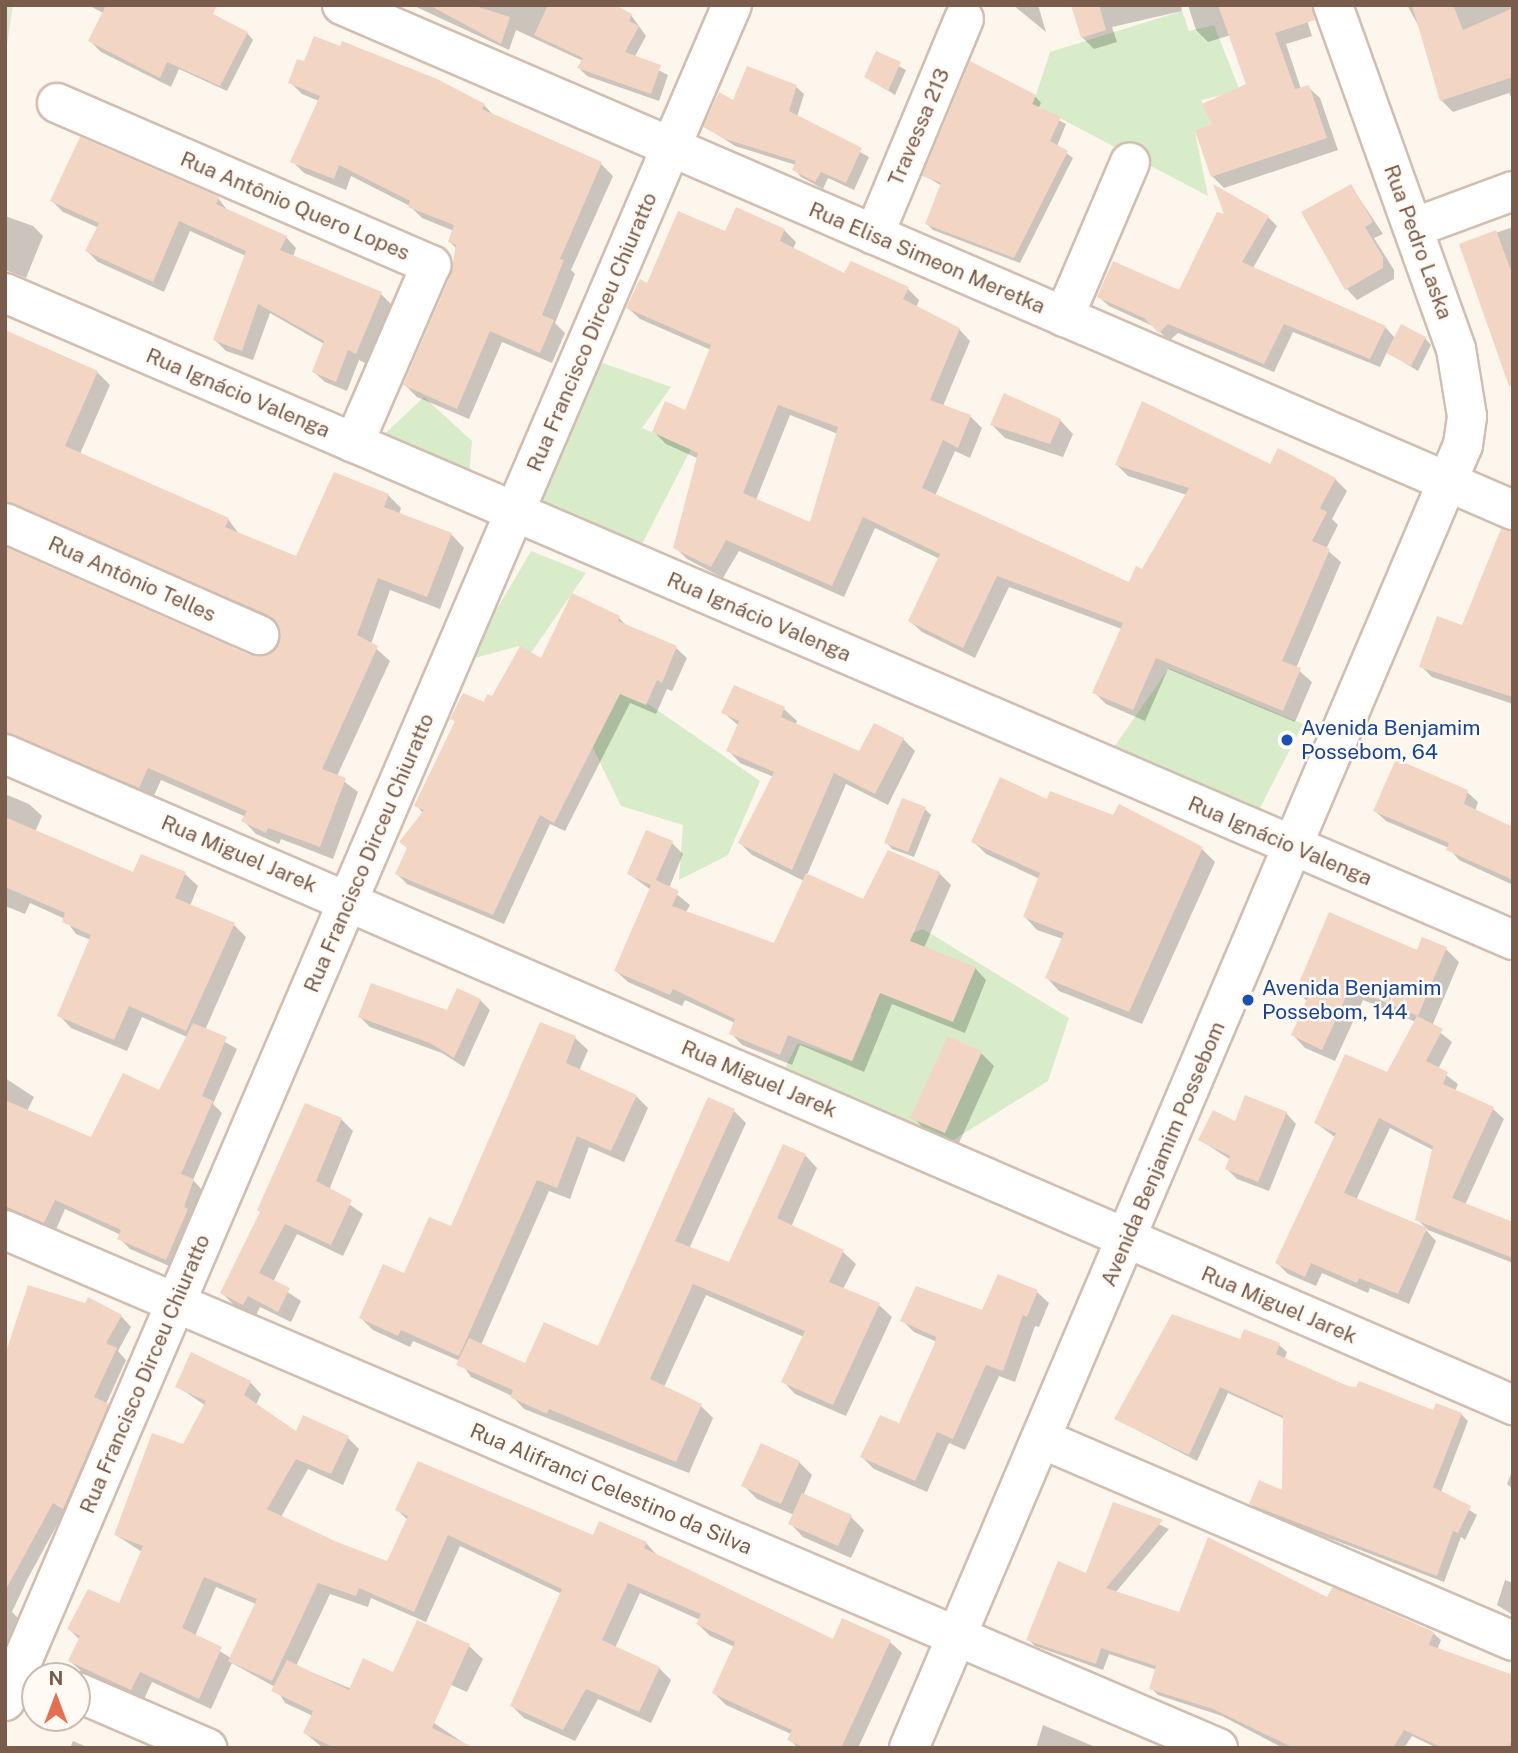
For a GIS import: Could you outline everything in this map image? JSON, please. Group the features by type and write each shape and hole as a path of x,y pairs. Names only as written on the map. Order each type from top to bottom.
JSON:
{"street":[{"name":"Rua Elisa Simeon Meretka","path":"342,5 1513,510"},
{"name":"Rua Francisco Dirceu Chiuratto","path":"17,1677 732,5"},
{"name":"Rua Pedro Laska","path":"1334,5 1465,382 1466,426 1450,483"},
{"name":"Travessa 213","path":"874,235 964,19"},
{"name":"Rua Antônio Quero Lopes","path":"57,103 431,265 354,443"},
{"path":"1064,317 1130,162"},
{"path":"1413,228 1513,191"},
{"name":"Rua Ignácio Valenga","path":"5,293 1513,940"},
{"name":"Avenida Benjamim Possebom","path":"909,1748 1450,483"},
{"name":"Rua Antônio Telles","path":"5,523 259,635"},
{"name":"Rua Miguel Jarek","path":"5,754 1513,1405"},
{"name":"Rua Alifranci Celestino da Silva","path":"5,1230 1218,1748"},
{"path":"1042,1439 1513,1641"},
{"path":"91,1698 206,1748"}],"green space":[{"path":"5,5 13,5 5,58"},
{"path":"1182,11 1189,31 1214,25 1240,91 1201,100 1212,124 1195,132 1208,196 1033,104 1050,52"},
{"path":"600,362 671,387 642,428 691,449 639,550 539,503"},
{"path":"424,397 472,441 469,475 376,442"},
{"path":"531,551 586,573 531,653 519,646 467,660"},
{"path":"1169,668 1303,724 1260,808 1114,747"},
{"path":"602,672 760,781 728,855 679,880 683,825 621,806 580,721"},
{"path":"923,929 1069,1018 1048,1081 939,1149 777,1083 798,1043 852,1061 872,1016 824,1002 867,952"}],"building":[{"path":"106,5 217,5 213,14 248,32 220,86 167,62 160,78 88,41"},
{"path":"429,5 472,5 510,17 501,44"},
{"path":"548,5 615,5 632,14 629,21 639,26 625,52 661,65 651,94 577,68 583,58 534,35"},
{"path":"1071,5 1099,5 1106,30 1081,38"},
{"path":"1218,5 1312,5 1315,20 1275,33 1295,89 1309,85 1327,138 1211,177 1195,131 1212,124 1202,104 1246,84"},
{"path":"1412,5 1453,5 1463,30 1513,8 1513,77 1440,101"},
{"path":"314,36 340,46 342,41 437,79 485,104 482,109 602,162 560,259 564,260 542,315 554,320 540,353 490,331 457,409 403,385 451,274 456,245 448,242 454,225 408,207 410,201 339,165 334,179 290,162 320,96 288,83 297,59 304,61"},
{"path":"876,51 901,62 888,91 864,77"},
{"path":"970,61 1036,95 1032,104 1061,117 1050,141 1068,151 1014,258 925,224 941,183 922,176"},
{"path":"747,66 797,85 789,111 862,148 846,183 821,172 815,182 792,170 796,161 725,139 703,127 719,92 733,100"},
{"path":"80,137 219,197 216,204 287,236 280,250 382,292 356,354 348,350 336,382 312,372 324,341 258,304 242,351 213,340 246,251 179,221 153,282 85,251 99,223 50,201"},
{"path":"1213,184 1269,216 1242,262 1386,326 1370,359 1284,324 1264,364 1168,324 1159,333 1144,318 1097,297 1113,261 1179,290 1217,212 1224,214"},
{"path":"1351,184 1373,222 1365,227 1383,257 1383,268 1345,290 1301,212"},
{"path":"736,207 785,229 780,241 844,273 851,261 909,287 903,299 960,328 930,400 971,415 958,448 943,440 922,488 1129,582 1136,566 1142,569 1189,488 1115,465 1142,401 1270,464 1278,448 1336,478 1320,508 1327,512 1312,541 1330,549 1282,661 1301,668 1283,711 1156,658 1133,710 1092,693 1123,623 997,576 963,648 908,621 940,554 863,517 832,586 726,540 711,567 673,548 698,453 652,432 665,401 685,410 711,345 626,308 640,279 647,283 678,211 725,231","holes":["778,405 838,427 810,522 743,493"]},
{"path":"1496,230 1513,276 1513,386 1509,386 1459,244"},
{"path":"1401,324 1426,337 1411,366 1386,353"},
{"path":"5,330 98,371 65,446 229,518 225,527 296,556 334,472 389,494 384,507 452,533 427,597 378,578 357,635 378,646 322,769 346,778 320,847 268,828 266,833 241,821 247,811 148,768 139,788 5,731 5,547 250,655 271,653 281,633 268,615 5,502"},
{"path":"1004,393 1061,419 1050,444 990,425"},
{"path":"1501,529 1513,531 1513,697 1419,667 1437,616 1462,625"},
{"path":"572,593 620,616 618,621 677,646 662,683 657,680 646,705 620,694 554,823 540,815 493,915 395,874 407,848 399,842 424,810 414,806 455,721 450,719 463,693 484,702 487,694 492,696 520,646 541,658"},
{"path":"734,685 785,707 781,717 859,751 874,723 904,738 875,794 834,773 792,870 738,843 774,772 726,751 739,721 721,713"},
{"path":"1396,759 1468,790 1464,804 1513,827 1513,880 1446,850 1449,843 1373,811"},
{"path":"1000,777 1047,799 1050,791 1113,815 1119,804 1203,847 1129,1012 1045,978 1064,933 1023,917 1040,873 971,842"},
{"path":"902,798 926,807 908,852 884,843"},
{"path":"5,817 133,872 141,854 186,872 175,898 235,923 186,1031 129,1006 114,1040 57,1016 91,935 62,922 65,913 5,887"},
{"path":"646,830 673,841 656,880 679,891 672,906 774,943 806,873 863,899 888,850 940,872 910,941 976,967 953,1022 880,993 852,1061 788,1035 780,1055 729,1034 735,1019 673,989 670,995 614,971 651,885 627,874"},
{"path":"1329,912 1417,950 1422,937 1447,947 1418,1016 1350,988 1322,1050 1291,1035 1308,997 1295,992"},
{"path":"371,983 447,1010 457,988 481,999 454,1058 430,1043 358,1017"},
{"path":"1417,1016 1443,1029 1426,1061 1448,1072 1443,1084 1494,1107 1452,1198 1513,1222 1513,1258 1415,1220 1433,1146 1379,1118 1344,1193 1427,1228 1398,1294 1359,1278 1357,1283 1311,1263 1305,1277 1275,1263 1336,1133 1314,1123 1345,1054 1387,1072"},
{"path":"540,1022 576,1036 566,1063 637,1095 611,1151 577,1136 557,1188 537,1180 459,1356 401,1330 398,1336 359,1318 383,1264 404,1273 429,1217 451,1226"},
{"path":"193,1023 227,1037 202,1096 213,1101 181,1174 194,1179 184,1207 188,1209 166,1260 117,1239 121,1230 55,1200 44,1223 5,1206 5,1100 91,1137 123,1073 159,1090"},
{"path":"948,1036 982,1052 945,1133 910,1118"},
{"path":"1245,1095 1287,1112 1258,1182 1225,1169 1230,1156 1198,1140 1213,1110 1235,1121"},
{"path":"708,1097 735,1109 675,1241 729,1262 783,1144 806,1154 777,1218 844,1250 829,1282 880,1303 833,1405 781,1382 805,1331 693,1284 650,1379 702,1404 676,1462 549,1409 547,1414 510,1397 513,1390 456,1365 469,1338 525,1363 544,1322 598,1346"},
{"path":"305,1103 342,1118 316,1181 352,1200 331,1245 285,1224 259,1273 290,1288 278,1312 248,1296 243,1305 220,1293 260,1212 257,1210"},
{"path":"998,1274 1038,1290 1027,1317 1023,1315 1003,1371 986,1365 953,1439 937,1432 915,1481 860,1457 880,1415 899,1423 934,1345 936,1337 900,1321 916,1286 982,1310"},
{"path":"28,1285 85,1303 88,1297 122,1315 106,1343 117,1348 94,1397 109,1404 63,1509 53,1503 5,1591 5,1355"},
{"path":"1172,1314 1240,1339 1244,1329 1280,1343 1276,1354 1348,1386 1356,1387 1359,1381 1433,1410 1436,1403 1462,1413 1433,1487 1471,1506 1458,1533 1453,1531 1437,1576 1249,1504 1259,1480 1282,1490 1283,1416 1220,1387 1189,1455 1114,1419"},
{"path":"191,1352 251,1381 244,1395 296,1431 303,1415 349,1436 331,1474 296,1459 267,1509 337,1542 387,1561 408,1516 395,1510 418,1461 593,1535 599,1521 647,1542 644,1548 833,1639 842,1618 891,1640 841,1748 805,1748 787,1740 792,1730 712,1693 735,1642 696,1624 701,1614 628,1583 602,1640 660,1667 639,1712 586,1689 563,1730 510,1706 562,1589 448,1535 414,1612 359,1588 356,1596 318,1583 272,1681 228,1661 257,1599 204,1577 182,1628 222,1647 199,1699 140,1672 131,1690 91,1672 91,1662 68,1661 80,1636 67,1629 88,1589 119,1603 143,1546 114,1535 152,1433 183,1444 206,1401 175,1387"},
{"path":"761,1443 800,1461 781,1504 741,1486"},
{"path":"802,1493 852,1515 838,1546 788,1524"},
{"path":"1113,1502 1163,1520 1106,1588 1179,1612 1208,1537 1327,1597 1333,1587 1434,1632 1429,1645 1513,1675 1513,1738 1508,1748 1443,1748 1404,1730 1393,1748 1294,1748 1213,1709 1149,1689 1156,1666 1101,1648 1096,1664 1026,1640 1058,1561 1086,1573"},
{"path":"417,1620 470,1644 432,1728 475,1748 335,1748 303,1733 313,1711 271,1691 287,1660 349,1690 363,1658 393,1672"}],"place":[{"name":"Avenida Benjamim Possebom, 64","path":"1287,740"},
{"name":"Avenida Benjamim Possebom, 144","path":"1248,1000"}]}
